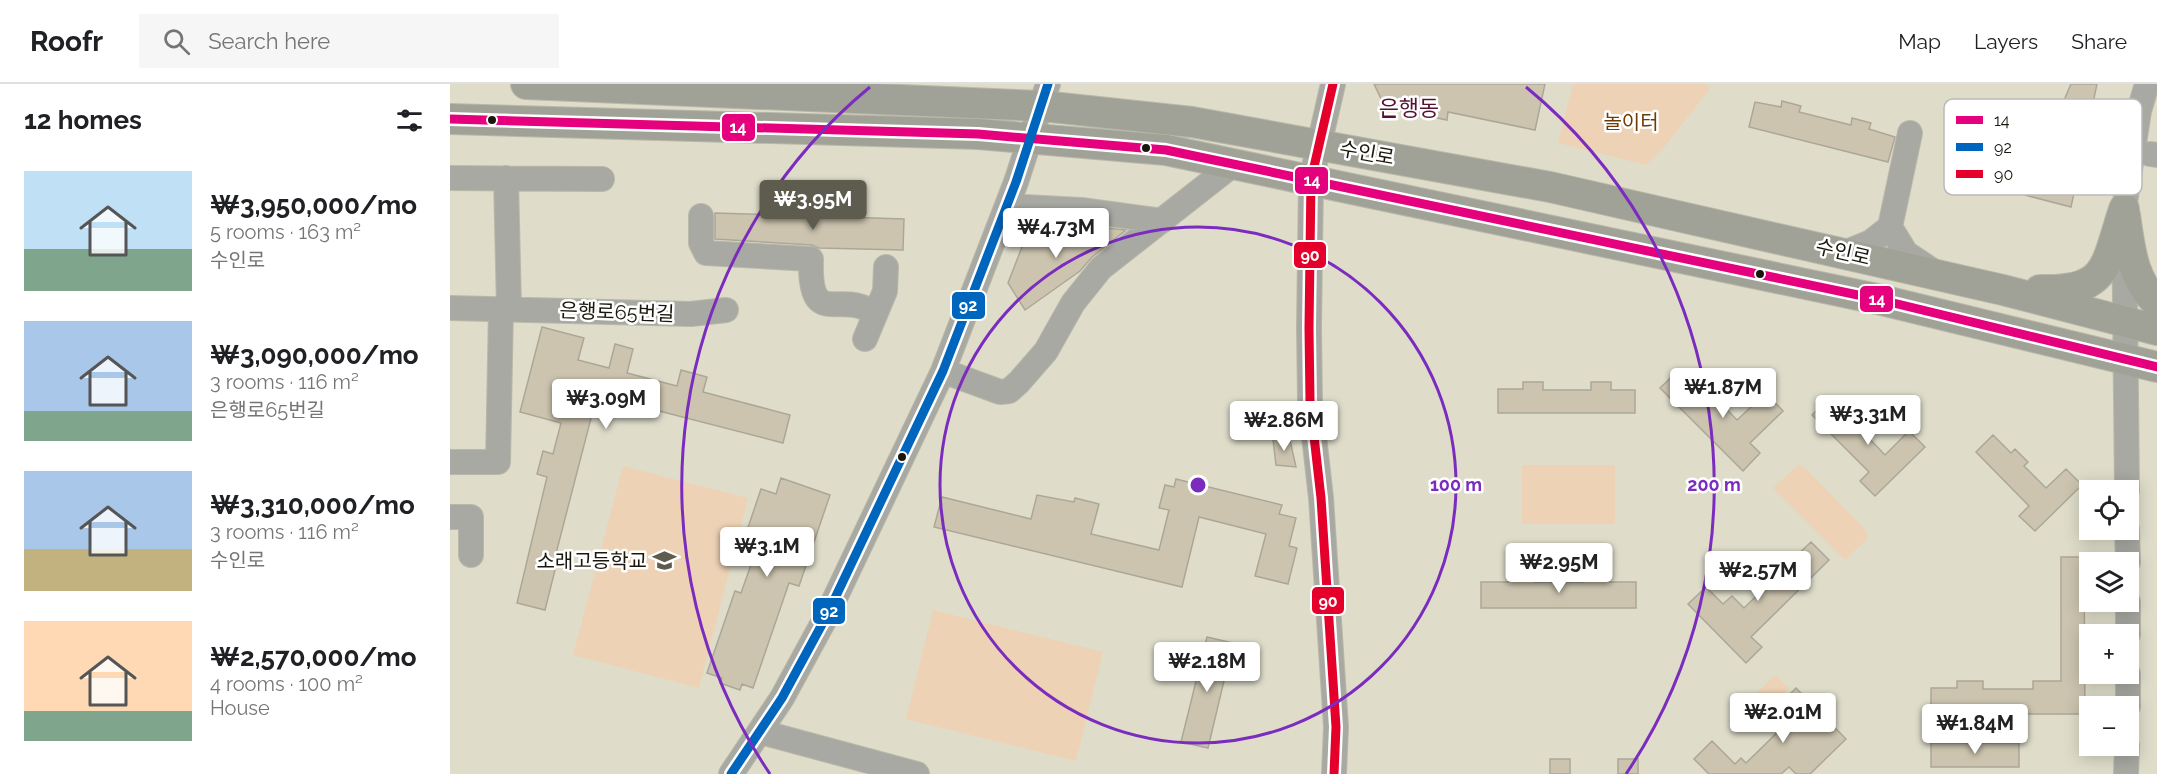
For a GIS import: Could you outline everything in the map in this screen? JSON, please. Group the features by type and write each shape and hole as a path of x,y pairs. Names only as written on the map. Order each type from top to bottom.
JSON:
{"main road":[{"name":"수인로","path":"526,84 1045,95 1550,187 1937,274 2157,330"},
{"name":"수인로","path":"450,119 1032,137 1166,150 1877,299 2157,367"},
{"path":"2003,290 2068,291 2093,282 2106,266 2124,209"},
{"path":"2124,209 2136,275 2145,290 2157,303"}],"street":[{"path":"1333,84 1311,180 1310,401 1321,498 1332,655 1336,727 1334,774"},
{"path":"2142,101 2147,84"},
{"path":"730,774 761,732 826,617 943,371 1007,206 1045,95"},
{"path":"1844,253 1871,242 1890,227 1910,133"},
{"path":"943,371 1000,392 1009,391 1046,351 1085,285 1101,268 1235,163"},
{"path":"450,178 602,179"},
{"path":"450,462 498,462 505,308 506,178"},
{"path":"2126,195 2124,209 2127,480"},
{"path":"1007,206 1081,210 1162,221"},
{"path":"701,216 701,243 706,253 811,259 810,286 813,294 820,301 831,306 861,305 875,314"},
{"path":"1890,227 1906,253 1937,274"},
{"path":"864,339 885,291 886,267"},
{"name":"은행로65번길","path":"450,308 691,314 726,310"},
{"path":"450,517 471,517 471,555"},
{"path":"761,732 917,774"},
{"path":"2127,756 2127,774"}],"green space":[{"name":"놀이터","path":"1573,84 1708,84 1709,90 1665,146 1646,165 1558,143"},
{"path":"1522,465 1615,465 1615,524 1522,524"},
{"path":"1798,465 1803,466 1867,531 1867,539 1845,560 1773,488"},
{"path":"623,466 748,498 699,688 573,655"},
{"path":"933,610 1103,652 1076,761 906,719"},
{"path":"1775,675 1789,688 1745,731 1736,722 1735,714"}],"building":[{"path":"1374,84 1545,84 1535,130 1448,112 1447,120 1385,107"},
{"path":"2071,84 2097,84 2094,99 2064,99"},
{"path":"1782,101 1801,106 1799,112 1851,125 1852,118 1871,123 1869,129 1895,137 1888,162 1749,127 1755,102 1781,107"},
{"path":"2025,195 2074,195 2071,207"},
{"path":"715,213 904,219 903,250 819,248 812,245 715,239"},
{"path":"1058,223 1126,230 1092,257 1080,271 1025,310 1008,283 1022,247"},
{"path":"542,327 584,338 578,360 609,368 615,344 633,349 627,373 677,386 681,370 707,377 703,392 790,415 783,443 597,395 553,565 556,566 545,610 517,603 547,477 537,474 543,451 553,454 561,423 520,412"},
{"path":"1678,371 1697,390 1702,384 1737,420 1766,393 1783,411 1750,443 1760,453 1743,471 1660,388"},
{"path":"1523,382 1543,382 1543,390 1591,390 1591,382 1611,382 1611,390 1635,390 1635,413 1498,413 1498,389 1523,389"},
{"path":"1829,398 1846,415 1851,410 1869,428 1864,433 1885,455 1909,431 1925,447 1875,496 1860,481 1869,472 1812,415"},
{"path":"1993,435 2011,453 2015,449 2028,462 2024,466 2046,488 2066,469 2079,482 2079,488 2035,531 2019,516 2029,506 1976,452"},
{"path":"1289,436 1296,467 1276,465 1273,439"},
{"path":"781,478 830,495 799,586 789,583 753,688 742,684 740,690 720,683 722,678 707,673 735,591 741,593 753,559 739,554 761,489 776,494"},
{"path":"1176,479 1282,505 1279,514 1296,518 1289,546 1297,548 1288,584 1255,576 1266,534 1199,517 1182,587 934,527 942,497 1031,519 1037,495 1074,502 1075,498 1099,504 1091,534 1159,550 1169,510 1159,508 1165,485 1174,487"},
{"path":"1811,542 1829,560 1751,637 1762,647 1746,663 1688,604 1706,587 1723,604 1732,596 1744,608 1776,577 1771,571 1789,553 1794,558"},
{"path":"2061,557 2079,557 2079,612 2084,612 2084,624 2079,624 2079,684 2085,684 2085,696 2079,696 2079,714 1931,714 1931,688 1957,688 1957,681 1983,681 1983,689 2033,689 2033,681 2061,681"},
{"path":"1508,575 1534,575 1534,582 1584,582 1584,575 1610,575 1610,582 1636,582 1636,608 1481,608 1481,582 1508,582"},
{"path":"1207,637 1233,643 1208,748 1181,742"},
{"path":"1796,688 1846,739 1810,774 1796,774 1789,767 1781,774 1709,774 1694,759 1712,741 1735,764 1741,758 1746,763 1786,724 1773,711"},
{"path":"1931,743 2019,743 2019,767 1931,767"},
{"path":"1550,759 1570,759 1570,774 1550,774"},
{"path":"1618,759 1638,759 1638,774 1618,774"}],"transit line":[{"name":"92","path":"731,774 782,698 826,617 943,371 1016,182 1048,84"},
{"name":"90","path":"1333,84 1311,180 1309,328 1310,401 1321,498 1336,727 1334,774"},
{"name":"14","path":"450,119 978,134 1166,150 1877,299 2157,367"}],"place":[{"name":"소래고등학교","path":"665,561"}],"district":[{"name":"은행동","path":"1409,108"}]}
